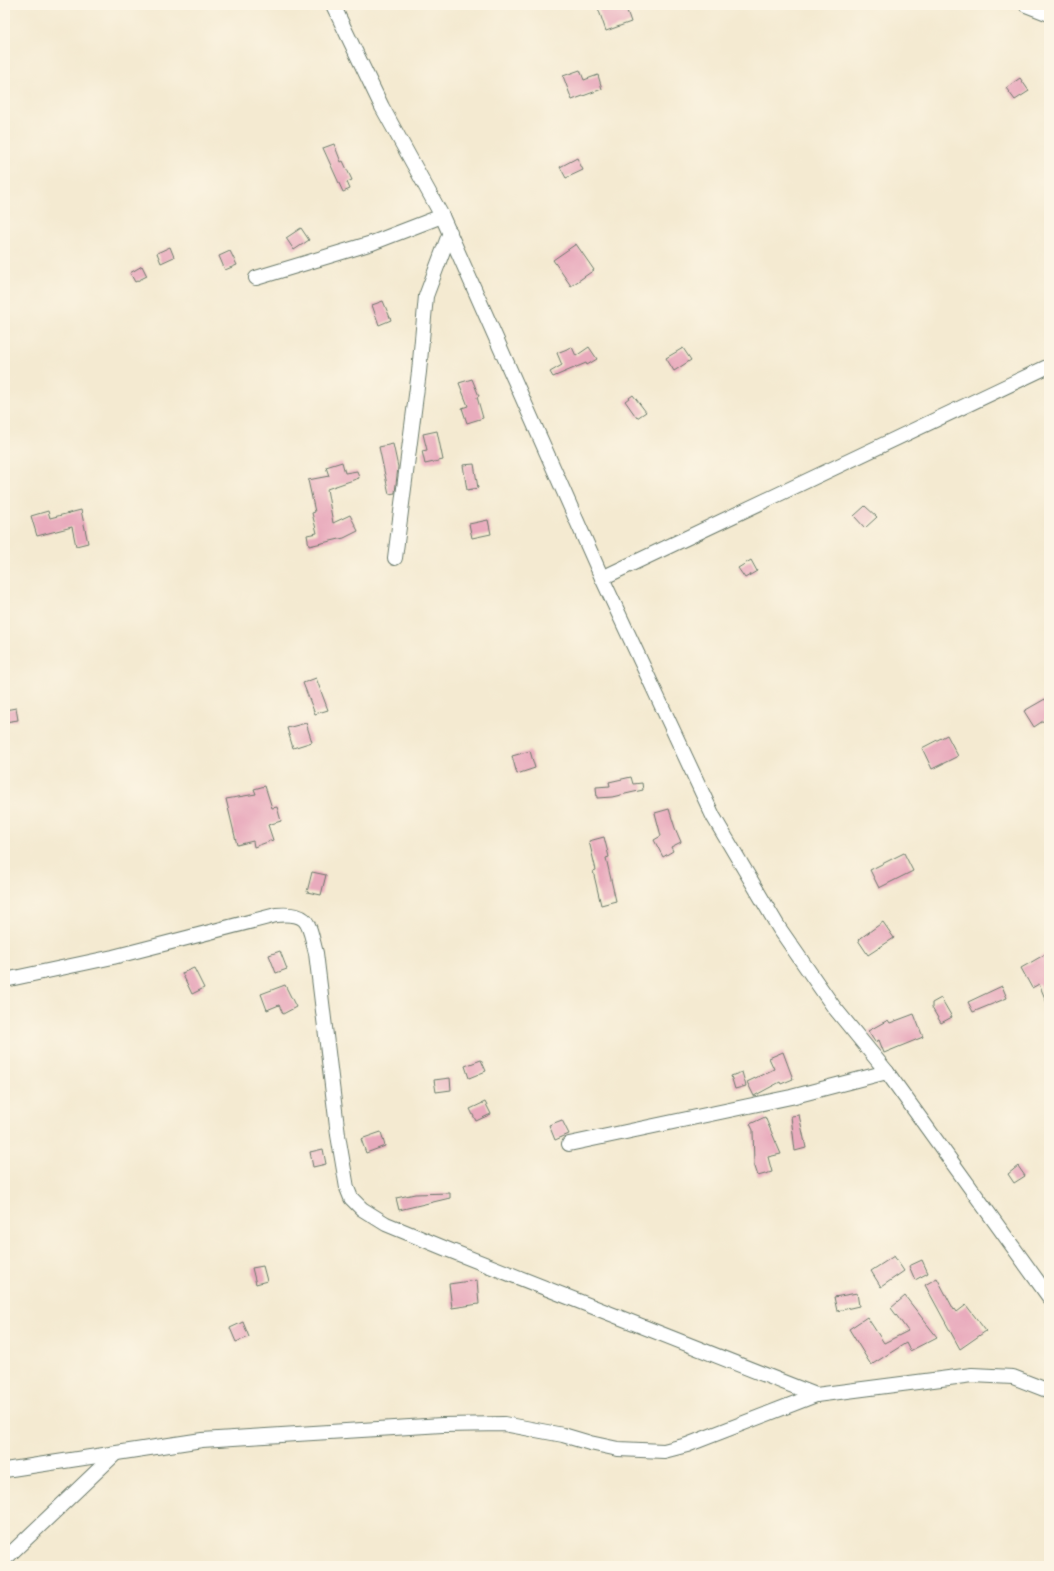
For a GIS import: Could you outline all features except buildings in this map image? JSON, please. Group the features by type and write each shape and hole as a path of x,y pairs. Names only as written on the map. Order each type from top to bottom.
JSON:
{"street":[{"path":"332,5 382,107 450,232 602,578 713,816 780,928 833,1006 888,1072 1049,1297"},
{"path":"1026,5 1049,14"},
{"path":"256,278 372,243 442,216"},
{"path":"395,558 419,372 426,296 450,232"},
{"path":"602,578 1049,366"},
{"path":"5,980 113,957 276,915 288,914 301,916 308,924 316,953 338,1135 347,1188 351,1198 362,1209 386,1224 449,1250 816,1396"},
{"path":"569,1144 791,1097 888,1072"},
{"path":"5,1470 202,1440 442,1425 504,1424 563,1434 590,1443 618,1449 664,1451 687,1445 816,1396 972,1375 1013,1377 1049,1391"},
{"path":"5,1559 115,1454"}]}
